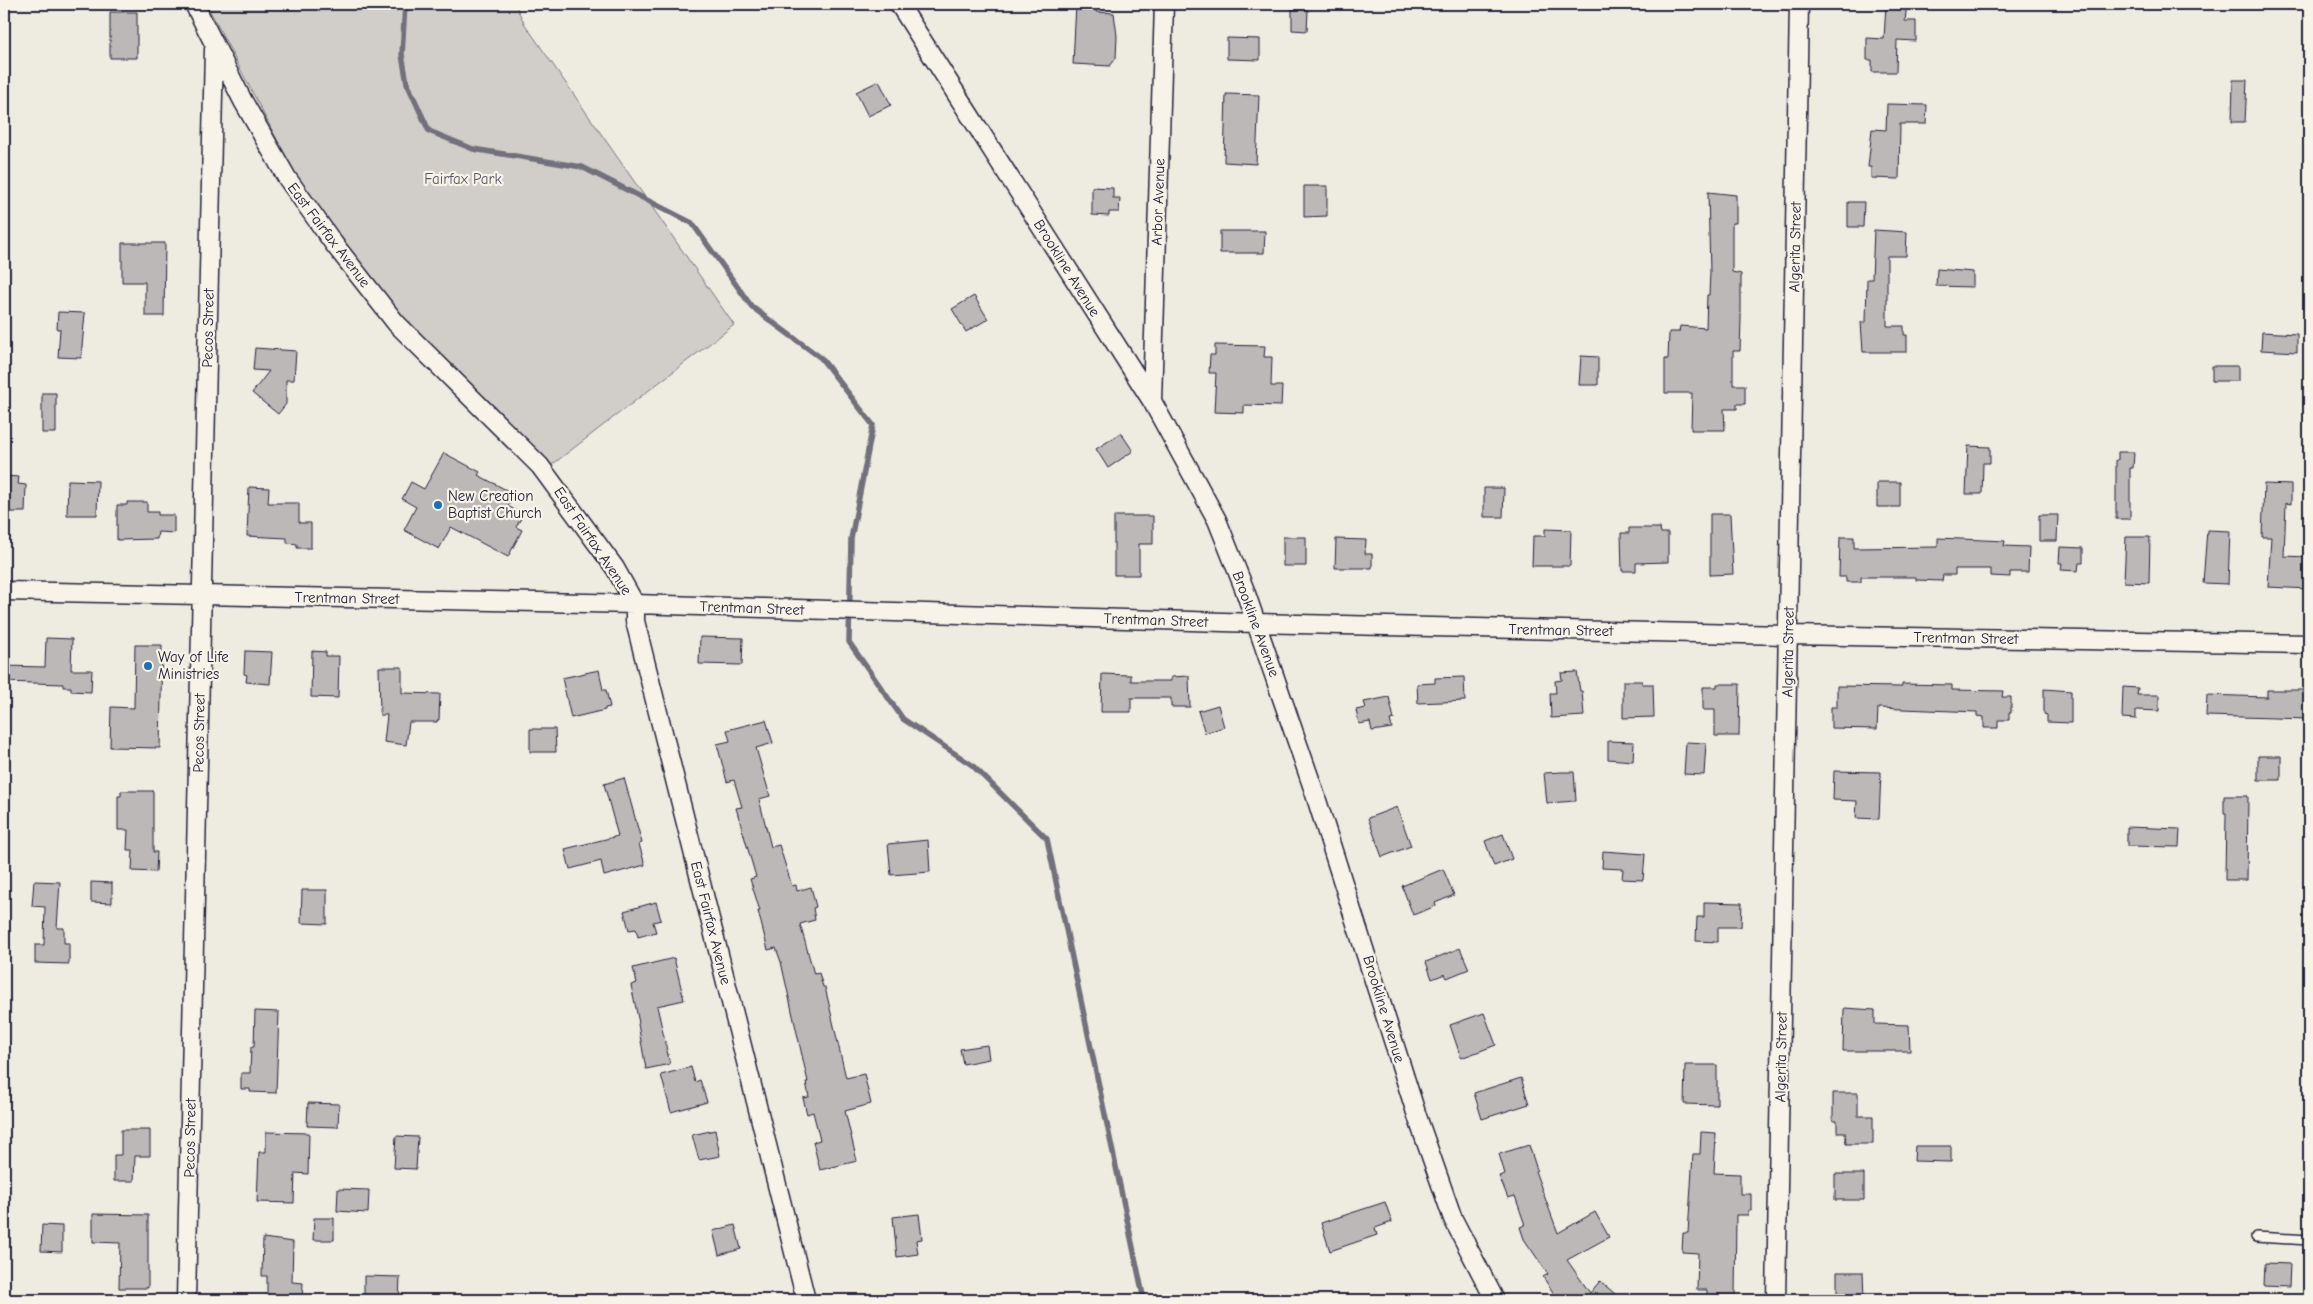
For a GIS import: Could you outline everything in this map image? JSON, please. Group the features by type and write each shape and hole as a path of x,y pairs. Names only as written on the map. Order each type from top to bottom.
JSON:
{"street":[{"name":"East Fairfax Avenue","path":"194,4 214,45 287,178 334,244 396,323 540,466 615,568 635,604 635,621 806,1300"},
{"name":"Brookline Avenue","path":"899,4 1152,401 1217,520 1256,623 1313,788 1418,1119 1453,1219 1495,1300"},
{"name":"Arbor Avenue","path":"1152,401 1164,4"},
{"name":"Algerita Street","path":"1776,1300 1799,4"},
{"name":"Pecos Street","path":"186,1300 214,45"},
{"name":"Trentman Street","path":"4,591 635,604 1256,623 2309,644"}],"lane":[{"path":"2256,1237 2309,1240"}],"green space":[{"name":"Fairfax Park","path":"213,4 515,4 524,23 734,325 549,467 372,291 297,178 208,7"}],"building":[{"path":"1076,4 1096,4 1096,12 1114,13 1117,36 1116,58 1110,66 1073,64"},
{"path":"1886,4 1907,4 1905,21 1916,21 1916,41 1897,40 1896,72 1872,72 1872,60 1867,60 1867,38 1884,39"},
{"path":"1292,9 1308,10 1307,31 1292,30"},
{"path":"110,12 137,12 137,58 110,58"},
{"path":"1227,38 1260,39 1260,60 1227,59"},
{"path":"2233,80 2247,80 2245,122 2232,122"},
{"path":"879,81 891,105 868,116 856,92"},
{"path":"1226,94 1259,95 1256,164 1224,162"},
{"path":"1887,104 1927,105 1926,124 1900,124 1899,179 1871,178 1871,167 1868,167 1872,129 1886,130"},
{"path":"1304,186 1327,186 1327,216 1304,217"},
{"path":"1092,187 1113,188 1113,198 1120,198 1119,212 1109,212 1109,216 1092,215"},
{"path":"1708,192 1736,195 1736,223 1732,223 1732,272 1741,274 1741,319 1740,351 1733,351 1733,385 1745,385 1745,404 1737,404 1737,409 1724,409 1725,430 1691,430 1692,393 1665,393 1665,359 1668,359 1669,332 1679,332 1680,326 1706,328 1710,272"},
{"path":"1848,202 1864,202 1863,227 1848,227"},
{"path":"1874,230 1907,232 1906,256 1887,256 1887,326 1904,326 1904,335 1907,335 1907,352 1863,352 1861,322 1866,322 1867,279 1872,279"},
{"path":"1220,231 1265,231 1264,253 1220,253"},
{"path":"122,243 165,243 164,316 145,316 145,282 122,282"},
{"path":"1937,269 1973,272 1973,287 1936,286"},
{"path":"974,296 988,319 966,332 952,309"},
{"path":"58,312 85,313 81,358 58,357 60,329 57,329"},
{"path":"2262,332 2297,334 2297,352 2261,350"},
{"path":"1215,345 1265,346 1264,357 1272,357 1271,386 1282,386 1281,406 1244,405 1244,413 1214,412 1216,373 1209,373 1210,355 1215,355"},
{"path":"255,348 296,351 294,380 286,380 286,404 278,414 252,393 269,371 253,370"},
{"path":"1581,356 1598,357 1598,385 1579,385"},
{"path":"2212,366 2238,366 2238,381 2212,381"},
{"path":"42,393 56,393 56,433 42,433"},
{"path":"1121,433 1133,451 1108,468 1096,449"},
{"path":"1968,446 1990,447 1990,463 1983,463 1982,494 1966,494"},
{"path":"2118,452 2134,452 2133,468 2130,468 2130,519 2116,519 2116,460 2118,460"},
{"name":"New Creation Baptist Church","path":"444,453 480,472 478,475 514,494 508,506 523,515 516,527 522,530 508,557 451,527 439,549 404,530 416,507 402,499 411,482 424,489"},
{"path":"4,476 19,477 18,484 26,485 25,512 4,512"},
{"path":"68,480 98,481 97,515 67,515"},
{"path":"1877,482 1900,482 1900,507 1877,507"},
{"path":"2264,484 2291,485 2291,504 2286,503 2284,556 2309,557 2309,589 2268,587 2271,537 2262,537"},
{"path":"249,487 269,488 268,503 299,503 299,523 311,523 311,548 297,548 297,544 287,543 287,538 247,536"},
{"path":"1484,488 1504,488 1503,517 1484,517"},
{"path":"127,502 147,502 147,512 158,512 158,515 174,515 174,533 158,532 157,539 117,540 117,505 127,505"},
{"path":"1710,514 1730,514 1733,574 1710,575"},
{"path":"2039,515 2058,515 2057,541 2039,541"},
{"path":"1114,516 1153,516 1153,544 1139,544 1139,575 1114,575"},
{"path":"1629,528 1660,528 1661,533 1668,533 1668,562 1636,563 1636,571 1622,571 1621,533 1629,533"},
{"path":"1545,529 1571,530 1570,566 1532,566 1533,536 1545,536"},
{"path":"2207,530 2230,531 2228,584 2203,583"},
{"path":"1283,537 1306,537 1306,566 1283,566"},
{"path":"1840,537 1854,537 1854,548 1938,547 1938,538 2005,541 2004,546 2029,547 2028,572 2010,572 2010,577 1991,576 1991,569 1955,569 1955,575 1943,575 1942,581 1916,580 1916,577 1861,577 1861,582 1846,582 1846,577 1839,577"},
{"path":"2126,537 2150,537 2149,583 2124,582"},
{"path":"1336,539 1366,540 1365,554 1372,554 1372,568 1335,568"},
{"path":"2060,547 2083,548 2083,563 2079,563 2078,571 2061,570 2062,563 2059,563"},
{"path":"700,637 743,638 742,665 699,664"},
{"path":"46,638 72,639 71,670 92,670 91,692 71,691 71,687 63,687 63,684 4,682 4,666 45,667"},
{"path":"135,645 162,645 160,748 110,747 111,707 134,708"},
{"path":"245,651 272,652 270,684 246,682 247,675 244,674"},
{"path":"312,651 326,652 326,656 339,656 338,698 311,697"},
{"path":"379,667 402,667 402,693 440,694 439,720 437,722 409,722 406,745 384,742 387,715 380,715"},
{"path":"599,670 603,690 606,690 610,707 605,708 605,710 571,718 562,678"},
{"path":"1577,672 1580,691 1582,691 1584,716 1551,718 1550,693 1556,693 1555,681 1562,680 1561,673"},
{"path":"1102,674 1131,675 1131,681 1171,681 1171,677 1189,676 1190,707 1171,707 1171,698 1131,698 1131,712 1101,712"},
{"path":"1464,677 1465,701 1418,703 1417,684 1435,683 1435,678"},
{"path":"1623,681 1642,681 1642,684 1653,684 1654,717 1623,718"},
{"path":"1717,684 1740,684 1739,736 1715,736 1715,710 1703,710 1703,687 1717,687"},
{"path":"1902,684 1952,685 1952,690 2003,691 2002,697 2011,697 2009,720 1998,720 1998,728 1984,728 1984,717 1977,716 1977,712 1878,708 1877,729 1831,728 1831,707 1837,707 1837,686 1902,687"},
{"path":"2123,687 2138,688 2137,695 2159,695 2159,711 2136,710 2136,719 2122,718"},
{"path":"2044,689 2071,691 2071,723 2047,722 2047,715 2044,714"},
{"path":"2267,690 2308,690 2308,719 2206,716 2207,695 2267,697"},
{"path":"1389,697 1394,719 1390,720 1392,728 1372,731 1370,722 1359,724 1356,710 1366,708 1364,702"},
{"path":"1218,705 1224,727 1205,733 1198,711"},
{"path":"766,720 773,743 756,748 770,796 759,799 771,847 779,845 792,886 796,885 797,891 811,887 816,907 813,908 815,920 800,924 814,974 819,973 823,987 825,987 846,1078 864,1074 871,1104 845,1111 857,1161 820,1170 813,1142 820,1140 813,1112 807,1114 803,1098 809,1097 806,1082 808,1082 781,962 776,948 768,950 758,911 760,911 750,879 756,877 736,808 742,807 734,780 727,782 717,744 730,741 727,730"},
{"path":"530,729 555,729 556,752 530,752"},
{"path":"1608,741 1634,742 1633,761 1608,759"},
{"path":"1686,742 1706,743 1704,775 1684,774"},
{"path":"2258,756 2281,756 2281,780 2258,780"},
{"path":"1834,771 1881,772 1879,819 1856,818 1857,801 1833,800"},
{"path":"1574,772 1576,801 1547,803 1544,773"},
{"path":"624,778 642,843 639,844 645,865 604,876 601,861 570,869 565,849 618,836 604,784"},
{"path":"121,791 153,791 153,852 157,852 156,872 132,871 133,850 127,850 128,830 118,830 118,796 121,796"},
{"path":"2224,796 2248,796 2247,880 2225,880 2226,813 2224,813"},
{"path":"1397,807 1411,846 1382,857 1368,818"},
{"path":"2127,827 2180,829 2179,847 2127,846"},
{"path":"1503,834 1512,859 1494,866 1485,841"},
{"path":"928,840 930,872 891,875 888,844"},
{"path":"1603,851 1645,854 1643,880 1622,879 1623,869 1602,868"},
{"path":"1443,869 1454,895 1435,903 1436,906 1413,915 1402,886"},
{"path":"34,881 60,882 57,928 64,928 64,943 69,943 69,964 35,963 35,945 44,945 45,907 32,906"},
{"path":"91,882 112,883 112,903 91,902"},
{"path":"302,890 327,890 327,924 301,923"},
{"path":"656,902 661,920 653,922 656,932 638,937 636,929 629,930 624,911"},
{"path":"1704,902 1742,903 1741,927 1718,927 1718,942 1696,941 1697,917 1704,917"},
{"path":"1460,948 1469,969 1447,978 1445,974 1432,979 1426,962"},
{"path":"674,958 684,1000 657,1006 670,1064 646,1069 631,985 637,983 633,968"},
{"path":"1844,1008 1875,1010 1875,1024 1909,1025 1910,1051 1843,1051"},
{"path":"255,1011 279,1012 276,1093 250,1092 250,1089 241,1089 241,1073 250,1073 251,1047 254,1047"},
{"path":"1484,1013 1496,1045 1461,1058 1450,1025"},
{"path":"987,1045 989,1059 963,1064 960,1049"},
{"path":"1685,1065 1717,1065 1717,1105 1684,1104"},
{"path":"691,1067 695,1082 700,1080 707,1102 671,1112 661,1075"},
{"path":"1521,1078 1529,1104 1482,1119 1474,1093"},
{"path":"1833,1093 1858,1093 1858,1116 1873,1116 1873,1144 1846,1144 1845,1132 1837,1132 1837,1121 1833,1121"},
{"path":"308,1103 339,1104 338,1127 307,1126"},
{"path":"121,1130 150,1130 150,1156 135,1156 134,1181 114,1181 114,1155 121,1155"},
{"path":"715,1130 720,1156 699,1160 692,1135"},
{"path":"266,1132 309,1133 308,1174 295,1173 294,1203 257,1202 259,1152 266,1152"},
{"path":"1701,1132 1716,1133 1714,1173 1740,1174 1740,1194 1751,1194 1751,1211 1748,1211 1748,1215 1736,1215 1735,1297 1707,1297 1707,1290 1697,1290 1698,1253 1682,1252 1683,1233 1688,1233 1693,1154 1700,1154"},
{"path":"396,1136 418,1137 416,1169 394,1168"},
{"path":"1529,1145 1537,1170 1535,1171 1558,1233 1595,1212 1609,1237 1567,1260 1590,1293 1600,1281 1622,1300 1558,1300 1543,1277 1548,1274 1524,1239 1520,1227 1525,1225 1515,1196 1508,1198 1499,1176 1505,1174 1499,1154"},
{"path":"1915,1146 1951,1146 1951,1162 1914,1161"},
{"path":"1835,1174 1864,1174 1864,1200 1835,1200"},
{"path":"338,1189 369,1190 368,1213 337,1211"},
{"path":"1385,1202 1392,1222 1375,1228 1377,1235 1330,1251 1321,1223"},
{"path":"93,1214 148,1215 148,1288 119,1288 120,1243 93,1242"},
{"path":"919,1214 922,1239 916,1240 918,1254 897,1257 893,1217"},
{"path":"314,1218 334,1218 334,1240 313,1240"},
{"path":"42,1225 62,1226 62,1252 41,1251"},
{"path":"735,1225 741,1249 719,1255 713,1231"},
{"path":"263,1238 293,1242 292,1282 303,1283 302,1298 267,1297 267,1276 262,1276"},
{"path":"2265,1263 2290,1264 2289,1287 2264,1286"},
{"path":"1837,1272 1863,1272 1864,1300 1837,1300"},
{"path":"364,1276 400,1277 399,1300 364,1300"}],"waterway":[{"path":"405,4 402,55 407,83 429,131 473,149 582,167 692,223 752,307 821,358 873,425 851,539 849,642 903,719 972,765 1047,839 1144,1300"}],"place":[{"name":"New Creation Baptist Church","path":"438,505"},
{"name":"Way of Life Ministries","path":"148,666"}]}
